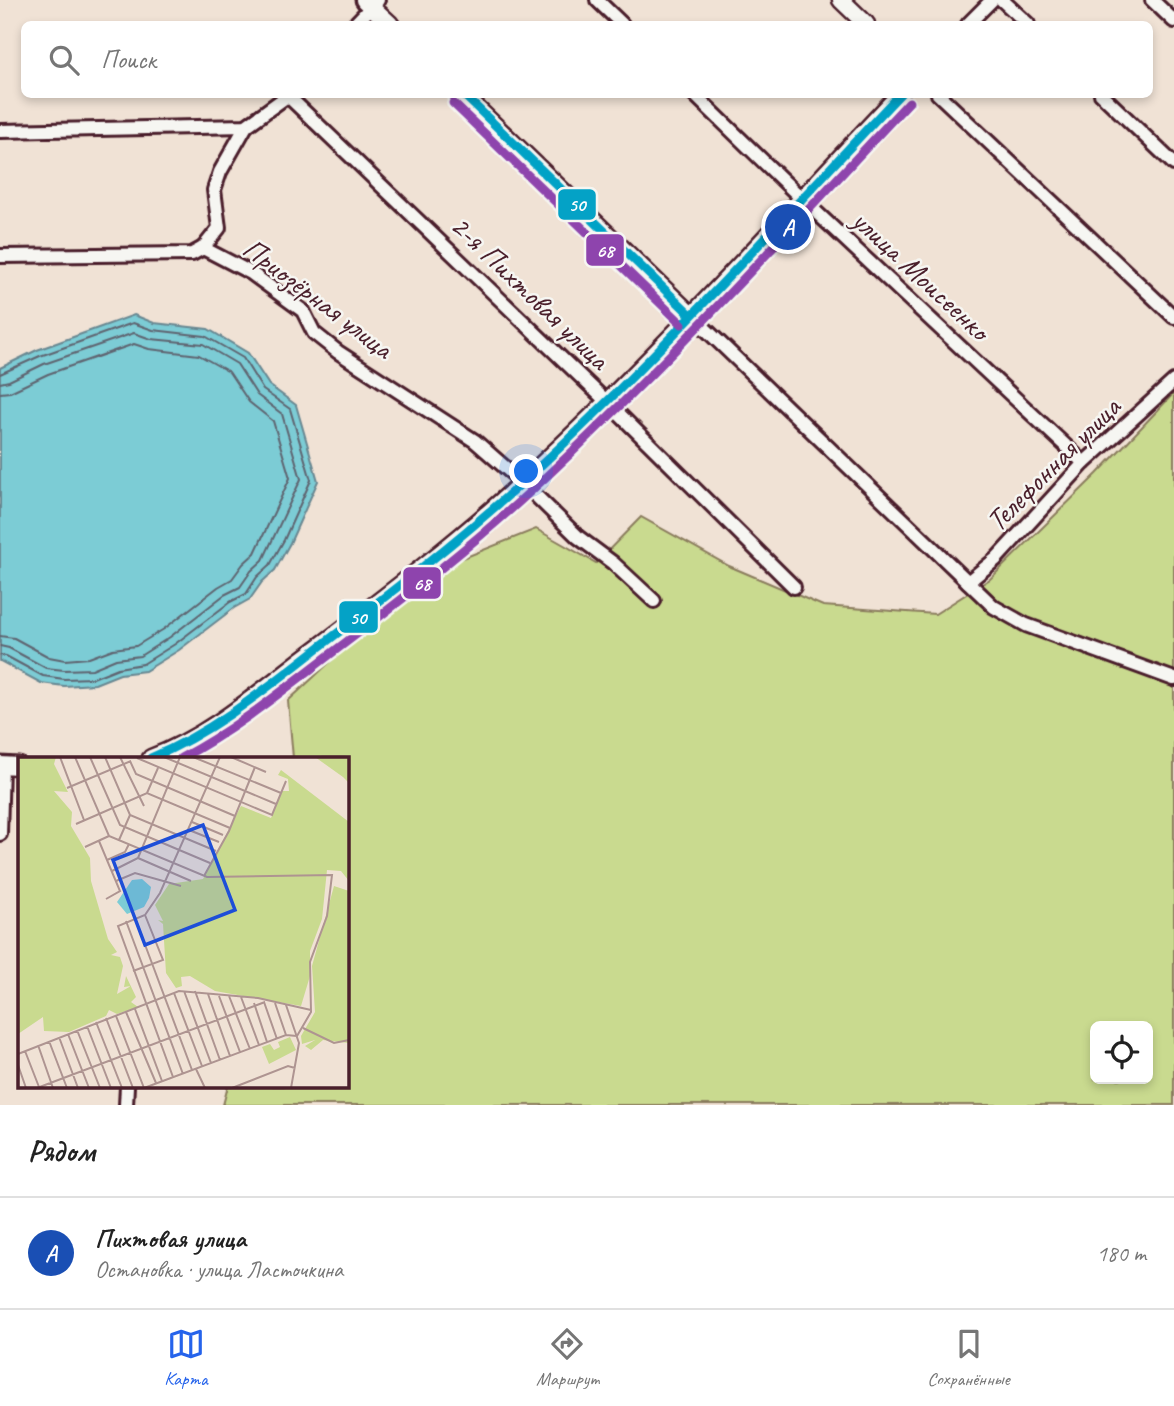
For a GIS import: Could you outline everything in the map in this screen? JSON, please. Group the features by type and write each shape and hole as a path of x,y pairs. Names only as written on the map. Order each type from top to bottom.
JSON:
{"street":[{"path":"597,0 619,21"},
{"path":"841,0 863,21"},
{"path":"971,21 992,0"},
{"path":"1002,0 1025,21"},
{"path":"1152,0 1174,21"},
{"path":"357,21 371,2 387,21"},
{"path":"203,248 219,228 214,190 217,181 246,126 285,98"},
{"name":"2-я Пихтовая улица","path":"292,98 794,587"},
{"path":"466,98 994,607 1026,625 1174,679"},
{"name":"улица Моисеенко","path":"698,98 1084,463"},
{"path":"154,757 172,751 215,726 393,591 523,482 691,315 896,98"},
{"path":"942,98 1174,317"},
{"path":"1105,98 1174,164"},
{"path":"0,131 246,126"},
{"name":"Приозёрная улица","path":"0,256 192,254 203,248 261,281 303,311 314,333 338,352 475,441 523,482 578,537 613,563 654,601"},
{"name":"Телефонная улица","path":"968,582 996,559 1084,463 1174,381"},
{"path":"0,834 1,765"}],"green space":[{"path":"1174,393 1174,1105 223,1105 227,1088 348,1088 348,757 293,757 288,701 426,573 536,529 596,563 641,517 729,566 823,606 935,614 990,579 1097,474"}],"water":[{"path":"134,315 154,323 208,329 248,353 269,385 296,405 318,481 275,570 250,599 145,671 120,674 95,684 64,686 41,683 0,661 0,368 37,350"}],"transit line":[{"name":"50","path":"467,98 691,315"},
{"name":"50","path":"153,757 201,733 247,702 408,579 501,501 621,388 896,98"},
{"name":"68","path":"183,757 224,733 285,689 417,587 511,509 678,347 909,102"},
{"name":"68","path":"453,103 682,324"}],"place":[{"name":"Пихтовая улица","path":"788,227"}]}
